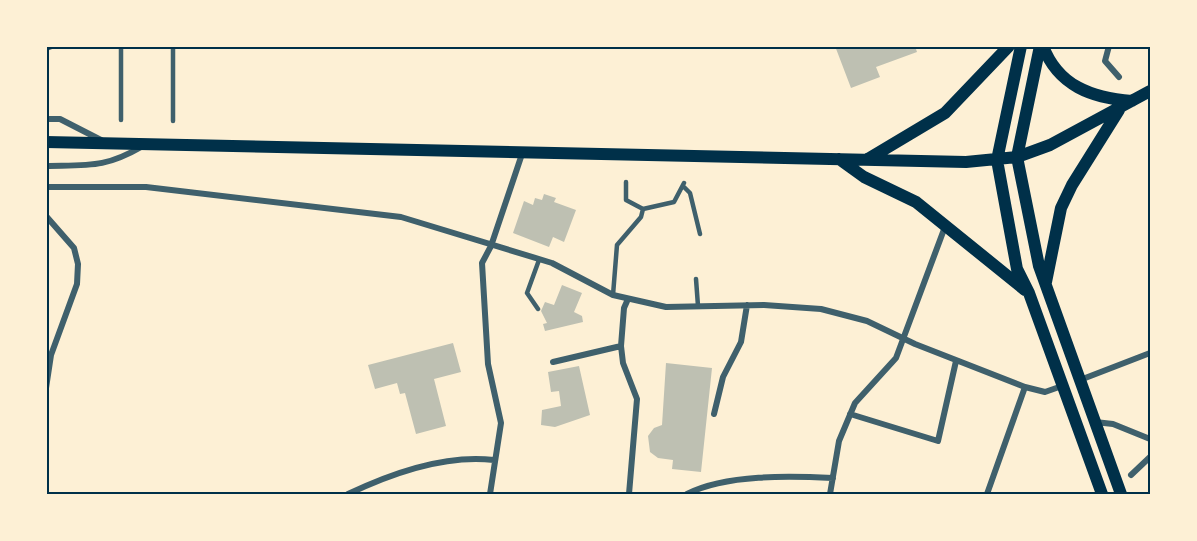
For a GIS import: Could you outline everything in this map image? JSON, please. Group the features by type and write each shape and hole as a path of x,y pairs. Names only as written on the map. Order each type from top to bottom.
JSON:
{"main road":[{"path":"867,159 945,113 1009,46"},
{"path":"1021,46 997,160 1017,269 1029,293 1102,495"},
{"path":"1041,46 1059,74 1078,88 1111,99 1133,101"},
{"path":"1041,46 1017,157 1033,245 1121,495"},
{"path":"46,141 966,162 1017,157 1050,145 1150,91"},
{"path":"1046,286 1061,208 1071,185 1119,109"},
{"path":"838,159 864,177 916,202 1029,293"}],"street":[{"path":"1108,46 1105,61 1119,77"},
{"path":"46,119 60,119 107,143"},
{"path":"46,166 97,165 117,161 149,143"},
{"path":"490,495 501,423 488,364 482,263 491,246 523,151"},
{"path":"46,187 146,187 401,217 552,263 613,295 628,299 663,307 747,305 821,309 867,321 956,361 1025,387 1045,392 1063,386"},
{"path":"46,216 74,248 78,264 77,284 51,355 46,388"},
{"path":"830,495 839,441 850,414 855,403 896,358 946,224"},
{"path":"628,299 624,308 621,346 623,363 637,399 629,495"},
{"path":"714,414 723,377 741,342 747,305"},
{"path":"553,362 621,346"},
{"path":"1080,380 1150,353"},
{"path":"850,414 938,441 956,361"},
{"path":"987,495 1025,387"},
{"path":"1095,422 1113,424 1150,438"},
{"path":"1131,475 1150,457"},
{"path":"348,495 386,476 474,458 494,460"},
{"path":"687,495 700,488 751,479 833,478"}],"lane":[{"path":"46,50 54,46"},
{"path":"121,46 121,120"},
{"path":"173,46 173,121"},
{"path":"626,182 626,200 643,209 674,202 684,185 690,193 700,234"},
{"path":"613,295 617,245 641,217 643,209"},
{"path":"538,309 527,293 539,260"},
{"path":"696,279 698,306"}],"building":[{"path":"835,46 915,46 917,52 876,67 880,77 851,88"},
{"path":"544,194 556,198 554,202 576,210 564,242 553,237 549,247 513,233 524,201 533,205 535,198 542,200"},
{"path":"562,285 582,293 574,312 582,316 583,322 545,331 543,324 547,323 541,311 545,302 554,305"},
{"path":"453,343 461,372 434,379 446,426 416,434 405,393 400,394 397,383 375,389 368,365"},
{"path":"666,363 712,368 701,472 672,469 673,460 658,458 650,452 648,436 654,428 662,425"},
{"path":"579,366 590,415 555,427 541,425 542,410 561,406 559,391 551,392 548,372"}]}
